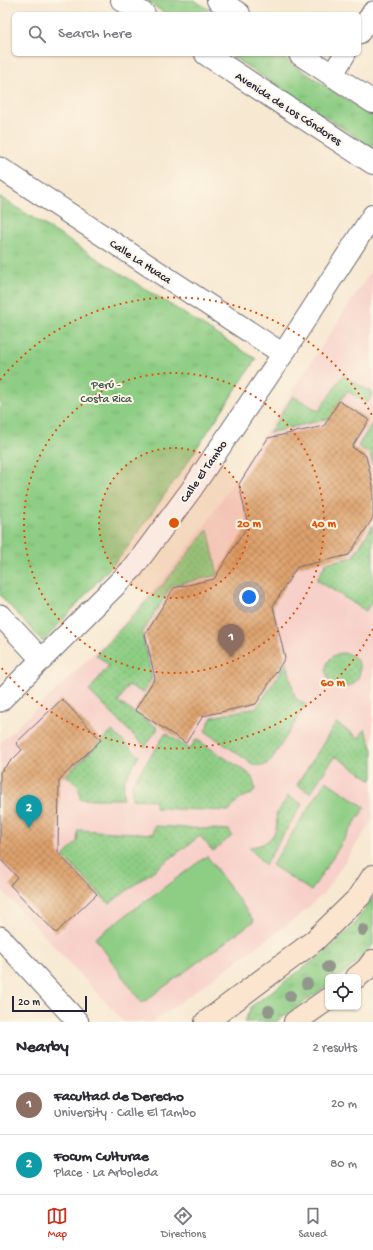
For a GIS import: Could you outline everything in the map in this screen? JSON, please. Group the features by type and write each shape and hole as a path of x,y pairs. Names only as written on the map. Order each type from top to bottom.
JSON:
{"main road":[{"path":"206,1022 314,941 360,896 373,876"},
{"path":"360,974 373,961"},
{"path":"295,1022 325,1001"}],"street":[{"path":"122,0 141,12"},
{"path":"218,0 236,12"},
{"path":"361,30 373,12"},
{"name":"Avenida de Los Cóndores","path":"209,56 373,163"},
{"path":"303,56 373,102"},
{"path":"332,75 344,56"},
{"name":"Calle La Huaca","path":"0,168 282,354"},
{"name":"Calle El Tambo","path":"0,701 132,568 191,490 373,215"},
{"path":"0,615 42,660"},
{"path":"0,937 78,1022"}],"shaded area":[{"path":"373,268 373,819 324,893 300,915 153,1022 124,1022 0,888 0,743 108,639 166,576 205,525"}],"green space":[{"path":"145,0 194,0 213,12 163,12"},
{"path":"231,56 280,56 373,117 373,148"},
{"name":"Perú - Costa Rica","path":"0,197 256,359 185,466 125,551 43,642 0,595"},
{"path":"343,375 373,393 367,403 347,391 330,418 269,433 293,396 319,411"},
{"path":"373,422 373,465 370,454 358,446"},
{"path":"373,525 373,600 366,611 317,580 326,563 353,557"},
{"path":"208,529 218,575 172,586 142,633 152,678 143,693 128,685 118,702 158,728 145,747 89,691 109,665 96,655 165,582"},
{"path":"340,653 346,653 350,654 357,660 360,670 359,677 353,684 346,687 340,687 336,686 329,680 326,673 326,667 327,663 333,656"},
{"path":"287,662 295,698 306,705 270,762 263,766 254,765 205,731 212,717 257,707"},
{"path":"336,723 359,738 365,729 373,750 373,778 372,780 335,756 310,793 297,785"},
{"path":"112,731 139,756 124,780 123,799 80,799 79,788 66,775"},
{"path":"166,733 190,749 196,739 248,773 253,779 255,789 252,794 239,800 230,811 155,808 155,800 132,799 132,784"},
{"path":"326,781 365,807 311,891 272,865"},
{"path":"288,796 302,804 265,865 249,847 262,844 271,838 276,828 276,815"},
{"path":"154,826 229,830 232,836 213,851 200,836 109,904 63,856 77,842 78,830 153,834"},
{"path":"207,856 254,921 142,1003 95,938"},
{"path":"373,897 373,945 350,969 343,974 325,974 325,987 276,1022 244,1022 252,1006 329,949 354,925"}],"building":[{"path":"339,401 369,420 352,447 366,456 373,485 373,518 349,555 297,567 273,606 285,658 256,704 203,716 186,743 135,710 155,678 145,634 174,588 214,579 248,525 239,484 268,438 324,426"},
{"path":"62,699 101,740 59,780 58,853 97,894 56,933 10,885 17,877 0,859 0,772 22,750 16,743"}],"place":[{"name":"Facultad de Derecho","path":"231,657"},
{"name":"Focum Culturae","path":"29,828"}]}
